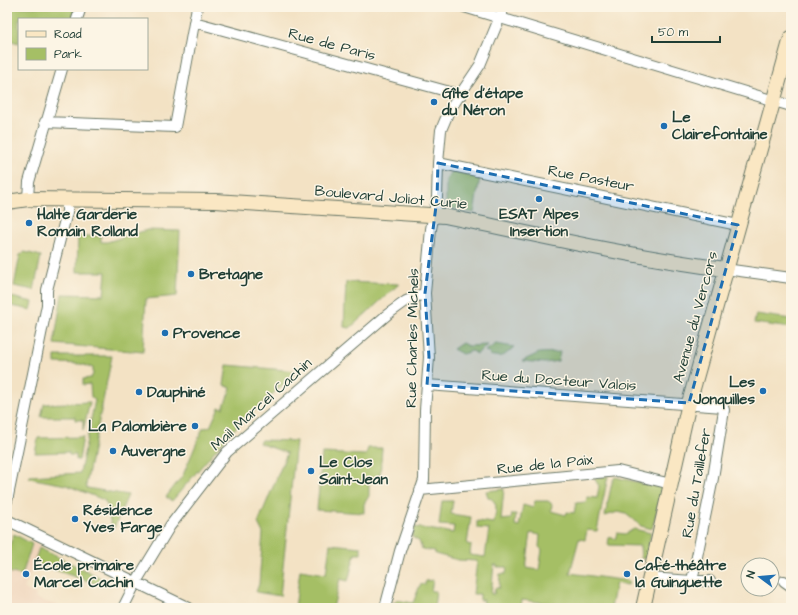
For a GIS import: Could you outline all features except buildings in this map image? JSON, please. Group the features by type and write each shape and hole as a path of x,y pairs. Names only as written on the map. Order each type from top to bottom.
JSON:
{"street":[{"path":"77,18 81,7"},
{"path":"45,122 175,127 197,7"},
{"path":"464,7 791,106"},
{"name":"Rue Charles Michels","path":"385,608 400,550 424,480 429,357 425,293 433,216 437,198 438,163 444,121 480,65 504,7"},
{"name":"Rue de Paris","path":"194,22 461,95"},
{"name":"Avenue du Vercors","path":"643,608 689,403 725,269 791,38"},
{"path":"28,198 29,182 45,122 62,70"},
{"name":"Rue Pasteur","path":"438,163 738,225"},
{"name":"Boulevard Joliot Curie","path":"7,202 28,198 215,201 433,216 469,220 532,236 627,253 791,278"},
{"path":"7,501 47,305 47,290 67,212 67,199"},
{"name":"Mail Marcel Cachin","path":"123,608 136,582 178,514 226,452 388,314 406,301 425,293"},
{"name":"Rue du Docteur Valois","path":"428,385 689,403"},
{"name":"Rue du Taillefer","path":"689,403 723,407 724,410 713,478 692,581"},
{"name":"Rue de la Paix","path":"420,490 618,471 671,484"},
{"path":"7,520 189,608"},
{"path":"649,578 710,581"}],"highlighted area":[{"path":"438,163 738,225 689,403 427,385 429,357 425,293 437,198"}],"shaded area":[{"name":"École primaire Marcel Cachin","path":"34,541 41,545 24,589 36,594 35,598 64,608 7,608 7,572 22,575"}],"green space":[{"path":"7,7 76,7 72,18 18,18 18,43 7,40"},
{"path":"452,171 480,177 474,213 446,207 446,180"},
{"path":"147,230 180,231 177,296 146,299 143,352 54,344 62,294 104,295 106,272 77,272 78,236 101,236 101,242 107,242"},
{"path":"25,252 41,256 34,290 14,286 20,255"},
{"path":"346,282 399,284 350,328 344,327"},
{"path":"7,296 33,302 31,310 7,305"},
{"path":"756,314 791,319 791,328 754,323"},
{"path":"462,343 468,346 487,345 477,354 472,351 462,354 453,349"},
{"path":"496,344 514,347 500,356 489,355 491,353 485,351"},
{"path":"560,352 558,361 545,363 522,361 539,353"},
{"path":"55,356 112,356 86,485 87,488 128,495 114,528 111,527 108,507 104,500 66,485 29,478 30,476 80,473 95,400 91,397 90,384 83,385 83,379 91,378 93,368 81,364 55,363"},
{"path":"227,365 298,371 231,432 172,501 166,497 183,475 203,428 210,427 219,407 223,408 231,388 224,385"},
{"path":"90,402 83,430 83,420 75,420 75,417 41,417 44,404"},
{"path":"83,437 79,460 76,460 76,455 69,455 69,452 35,453 38,438"},
{"path":"261,440 296,441 280,596 256,592 259,584 263,533 258,523 287,453 259,443"},
{"path":"368,448 382,448 380,476 376,476 375,482 369,482 369,496 364,504 364,513 317,510 322,453 366,455"},
{"path":"608,476 597,531 587,530 585,540 579,539 570,573 629,581 628,585 616,583 611,608 586,608 522,600 521,608 483,608 484,600 480,600 480,594 473,594 477,561 458,560 435,554 435,551 422,549 419,541 412,537 415,527 453,533 454,526 439,525 442,501 453,501 451,514 471,517 467,544 471,545 470,555 485,557 489,529 477,528 477,521 494,523 496,508 492,499 488,497 486,491 504,489 501,520 511,519 512,514 516,514 515,525 519,526 523,505 533,508 535,501 548,501 552,504 551,511 566,515 567,512 574,513 576,503 586,502 587,497 597,498 599,486 594,478","holes":["531,533 540,535 539,547 542,550 539,570 526,568","494,565 497,565 497,567 507,567 506,574 500,574 499,588 495,588 494,594 491,594"]},
{"path":"615,477 663,488 652,529 641,526 626,514 618,512 605,516 612,482"},
{"path":"634,529 651,533 646,559 641,558 640,546 608,545 609,537 615,539 617,533 625,534"},
{"path":"14,534 32,544 22,575 7,572 7,552"},
{"path":"330,544 361,547 361,554 355,554 348,581 340,579 333,608 295,608 300,570 326,574"},
{"path":"39,548 99,577 103,586 34,563"},
{"path":"433,580 431,591 436,591 434,608 394,607 393,602 395,603 396,600 413,603 420,585 425,584 426,581"}],"place":[{"name":"Gîte d’étape du Néron","path":"434,102"},
{"name":"Le Clairefontaine","path":"664,126"},
{"name":"ESAT Alpes Insertion","path":"539,199"},
{"name":"Halte Garderie Romain Rolland","path":"29,223"},
{"name":"Bretagne","path":"191,274"},
{"name":"Provence","path":"165,333"},
{"name":"Les Jonquilles","path":"763,391"},
{"name":"Dauphiné","path":"139,392"},
{"name":"La Palombière","path":"195,426"},
{"name":"Auvergne","path":"113,451"},
{"name":"Le Clos Saint-Jean","path":"311,471"},
{"name":"Résidence Yves Farge","path":"75,519"},
{"name":"École primaire Marcel Cachin","path":"26,574"},
{"name":"Café-théâtre la Guinguette","path":"627,574"}]}
